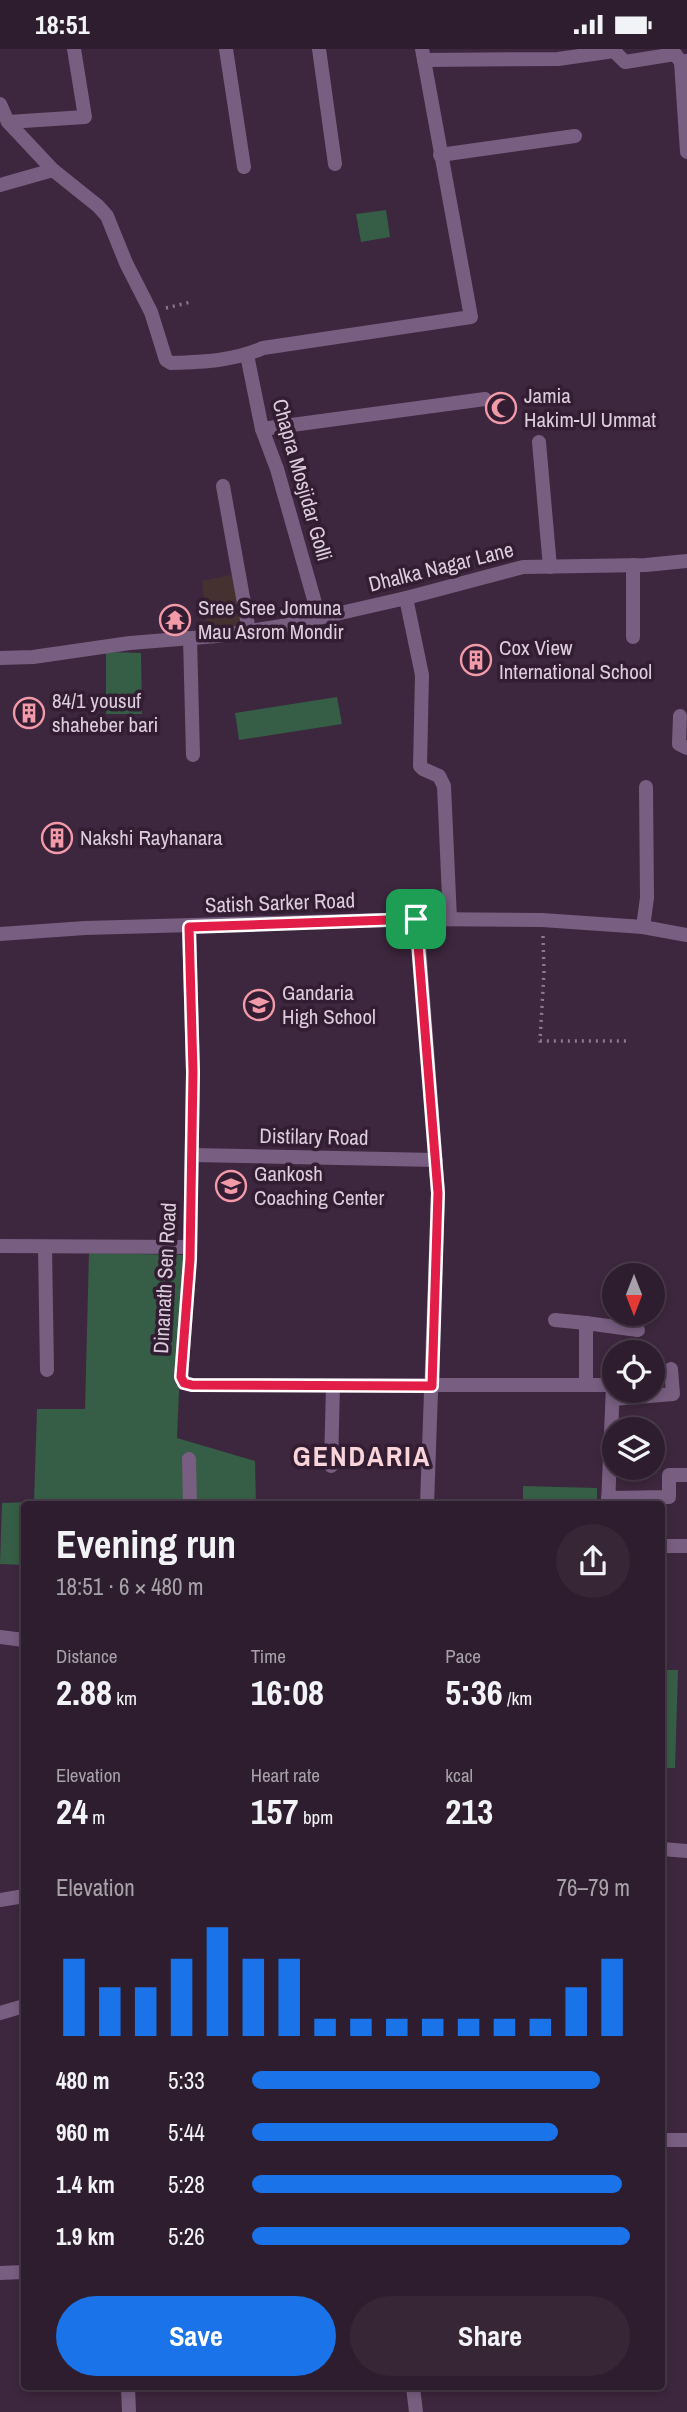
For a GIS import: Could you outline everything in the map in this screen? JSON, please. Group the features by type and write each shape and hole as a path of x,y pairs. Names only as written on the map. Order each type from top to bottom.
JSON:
{"street":[{"path":"8,122 85,117 74,49"},
{"path":"226,49 244,167"},
{"path":"319,49 335,165"},
{"path":"0,104 8,122 53,170 107,216 128,268 151,312 169,362 223,360 264,348 471,317 423,55 558,59 614,51 625,62 678,54 684,61 687,152"},
{"path":"440,155 575,136"},
{"path":"0,185 53,170"},
{"name":"Chapra Mosjidar Golli","path":"247,355 262,429 277,468 319,617"},
{"path":"262,429 485,399"},
{"path":"539,442 550,566"},
{"path":"223,486 249,631"},
{"name":"Dhalka Nagar Lane","path":"0,659 249,631 406,598 523,567 687,561"},
{"path":"633,565 633,637"},
{"path":"406,598 422,675 420,766 439,776 444,786 450,919"},
{"path":"190,638 192,755"},
{"path":"680,716 679,744 687,748"},
{"path":"643,927 647,898 646,787"},
{"path":"416,919 438,1193 427,1501"},
{"name":"Satish Sarker Road","path":"0,934 85,928 416,919 542,920 684,930"},
{"name":"Dinanath Sen Road","path":"189,927 193,1072 190,1247 181,1377 184,1383 602,1385"},
{"name":"Distilary Road","path":"192,1155 436,1160"},
{"path":"0,1247 190,1247"},
{"path":"45,1247 47,1370"},
{"path":"555,1320 639,1330"},
{"path":"586,1323 586,1385"},
{"path":"665,1395 673,1394 671,1369"},
{"path":"331,1466 333,1385"},
{"path":"613,1403 608,1501 668,1497 669,1475 687,1475"},
{"path":"189,1459 190,1501"},
{"path":"665,1546 687,1546"},
{"path":"0,1637 21,1640"},
{"path":"665,1849 687,1851"},
{"path":"0,1899 21,1896"},
{"path":"0,2013 21,2007"},
{"path":"665,2140 687,2140"},
{"path":"0,2273 21,2272"},
{"path":"128,2390 129,2412"},
{"path":"413,2390 416,2412"}],"path":[{"path":"151,312 191,302"},
{"path":"542,920 544,972 540,1041 630,1041"}],"shaded area":[{"path":"234,574 244,628 208,633 202,581"}],"green space":[{"path":"386,210 390,237 361,242 356,214"},
{"path":"106,652 141,653 142,714 106,714"},
{"path":"337,697 342,724 239,740 235,713"},
{"path":"89,1253 185,1255 177,1438 255,1461 256,1501 34,1501 37,1409 85,1409"},
{"path":"523,1486 597,1488 597,1501 523,1501"},
{"path":"21,1502 21,1565 0,1564 2,1503"},
{"path":"665,1670 678,1670 675,1768 665,1768"}],"place":[{"name":"Jamia Hakim-Ul Ummat","path":"501,408"},
{"name":"Sree Sree Jomuna Mau Asrom Mondir","path":"175,620"},
{"name":"Cox View International School","path":"476,660"},
{"name":"84/1 yousuf shaheber bari","path":"29,713"},
{"name":"Nakshi Rayhanara","path":"57,838"},
{"name":"Gandaria High School","path":"259,1005"},
{"name":"Gankosh Coaching Center","path":"231,1186"}],"district":[{"name":"GENDARIA","path":"362,1456"}],"route":[{"path":"416,919 421,954 438,1193 432,1386 184,1383 181,1377 190,1259 193,1072 189,927 416,919"}]}
